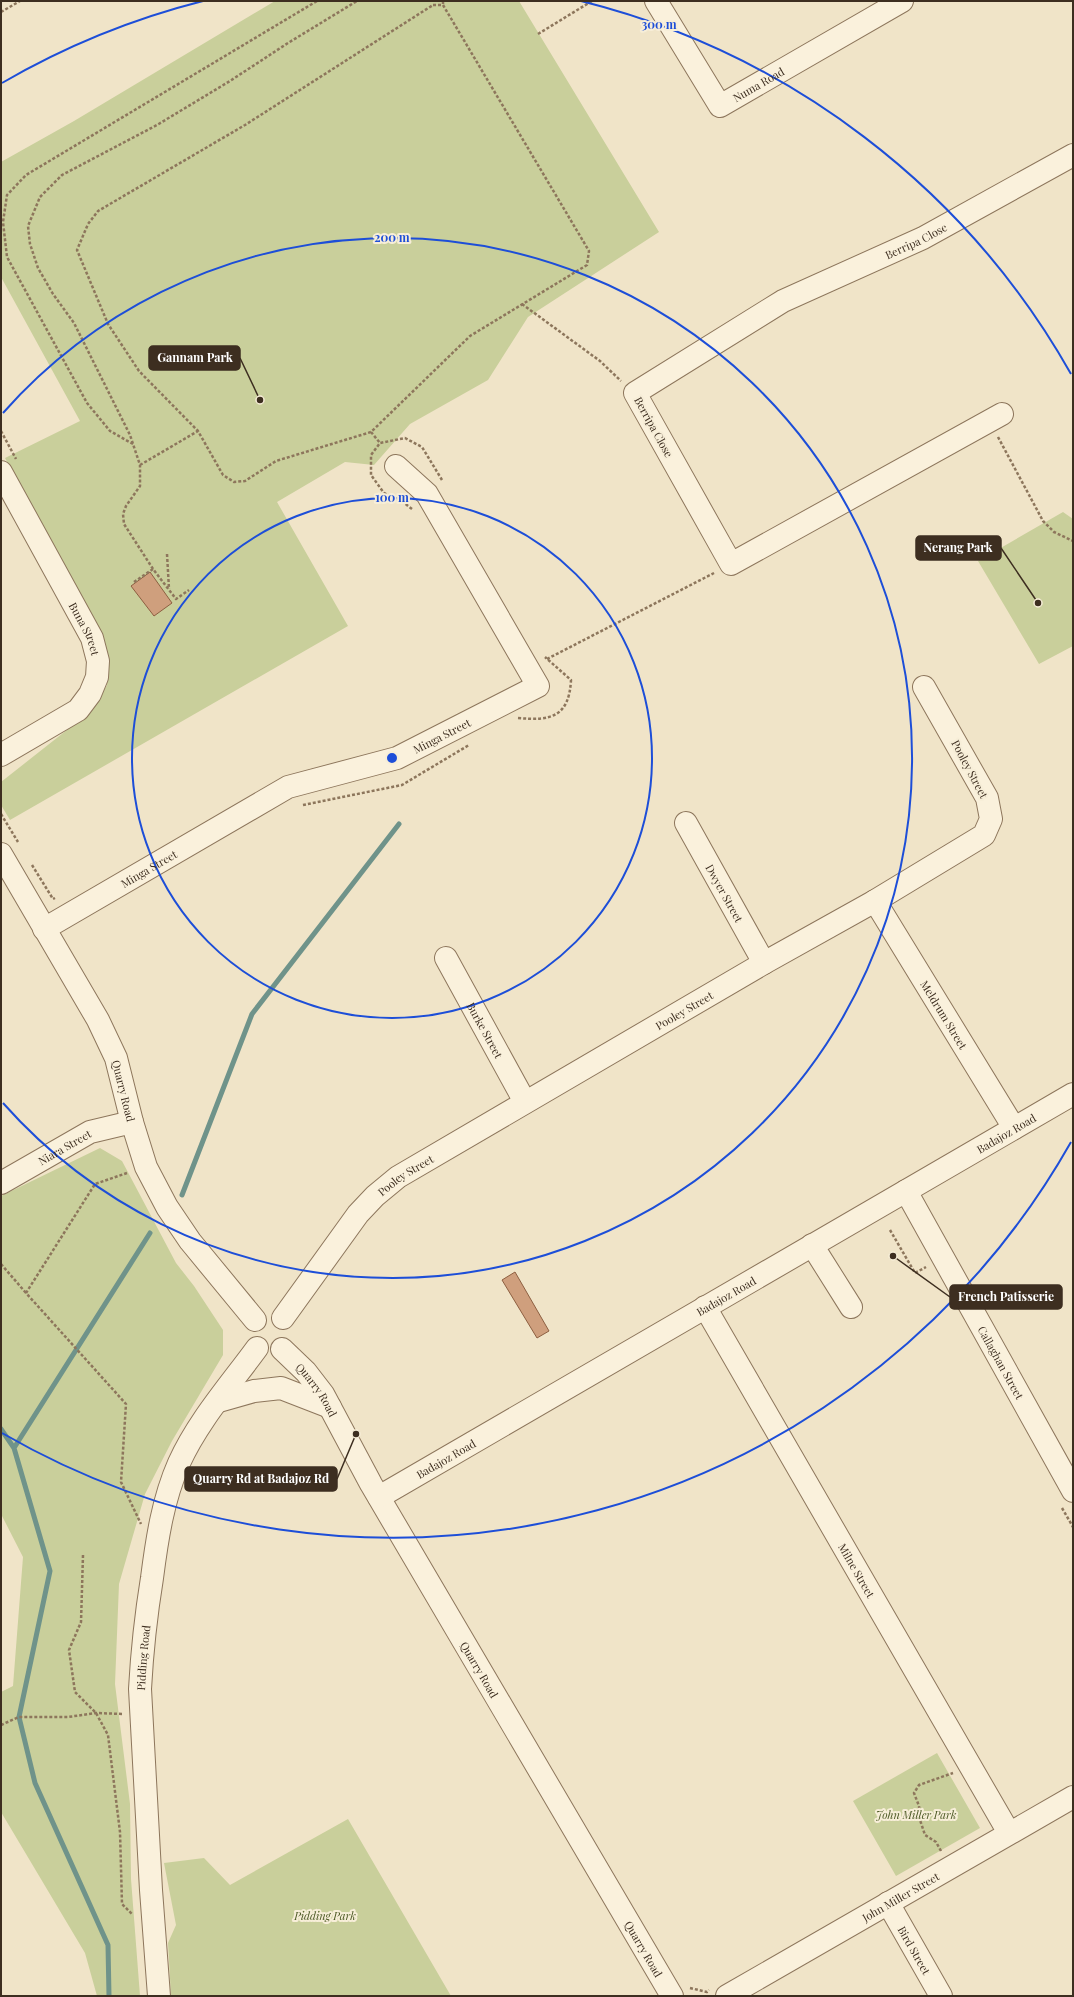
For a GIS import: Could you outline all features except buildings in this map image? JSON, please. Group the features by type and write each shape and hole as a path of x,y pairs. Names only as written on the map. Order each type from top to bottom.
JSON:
{"street":[{"name":"Numa Road","path":"656,1 720,106 902,1"},
{"name":"Berripa Close","path":"731,564 635,393 783,301 923,238 1073,156"},
{"path":"731,564 995,417"},
{"name":"Minga Street","path":"44,929 288,787 397,758 538,686 427,494 396,466"},
{"name":"Buna Street","path":"1,472 92,638 98,661 97,677 90,694 78,710 1,754"},
{"name":"Pooley Street","path":"283,1318 358,1214 375,1196 398,1177 764,963 875,901 984,835 991,819 987,798 924,687"},
{"name":"Dwyer Street","path":"686,823 764,963"},
{"name":"Quarry Road","path":"3,861 98,1020 116,1058 132,1122 146,1167 167,1207 190,1241 255,1320"},
{"name":"Meldrum Street","path":"875,901 1014,1128"},
{"name":"Burke Street","path":"446,958 525,1102"},
{"name":"Badajoz Road","path":"378,1497 1073,1094"},
{"name":"Niara Street","path":"1,1183 90,1132 132,1122"},
{"name":"Callaghan Street","path":"906,1191 1073,1490"},
{"path":"812,1245 851,1307"},
{"name":"Milne Street","path":"705,1307 1009,1833"},
{"path":"272,1313 283,1318 290,1330 290,1337 282,1349 272,1353 261,1351 253,1344 250,1334 255,1320 266,1314 272,1313"},
{"name":"Pidding Road","path":"160,1996 154,1935 140,1689 143,1648 155,1553 163,1513 179,1463 196,1432 257,1348"},
{"name":"Quarry Road","path":"282,1349 306,1372 330,1407 378,1497 672,1996"},
{"path":"219,1401 254,1391 280,1388 330,1407"},
{"name":"John Miller Street","path":"727,1996 1073,1797"},
{"name":"Bird Street","path":"888,1903 941,1996"}],"path":[{"path":"1,12 20,1"},
{"path":"133,444 110,431 87,404 7,257 3,222 7,195 26,175 317,1"},
{"path":"189,590 176,599 153,569 124,524 123,514 126,506 140,486 140,465 133,444 115,402 74,323 53,294 38,268 30,244 28,226 40,197 62,175 156,125 230,82 288,43 357,1"},
{"path":"443,1 589,251 587,265 470,336 371,432 276,461 245,481 234,482 223,475 198,432 139,371 108,324 77,250 88,224 98,211 245,125 433,5 444,5"},
{"path":"538,34 592,1"},
{"path":"522,304 600,361 635,393"},
{"path":"995,417 1043,521 1054,532 1073,541"},
{"path":"140,465 198,432"},
{"path":"371,432 380,443"},
{"path":"417,513 403,502 384,493 371,475 371,455 380,443 405,438 422,447 442,481"},
{"path":"167,554 169,590"},
{"path":"547,659 731,564"},
{"path":"134,582 153,569"},
{"path":"515,718 537,720 555,716 564,708 570,695 571,680 547,659 543,652"},
{"path":"300,806 402,785 475,742"},
{"path":"26,1292 95,1184 146,1167"},
{"path":"1,1264 126,1404 121,1482 141,1524"},
{"path":"82,1555 81,1622 69,1650 75,1692 96,1713 108,1734 120,1832 122,1904 154,1935"},
{"path":"1,1725 19,1717 68,1717 96,1713 141,1715"},
{"path":"942,1853 936,1842 925,1834 919,1806 914,1793 919,1785 953,1773 970,1764"}],"green space":[{"path":"275,1 519,1 659,232 528,317 488,380 410,424 374,465 345,462 277,502 348,626 10,820 1,805 1,782 91,711 107,685 108,659 103,636 5,458 80,421 1,277 1,162 74,121"},
{"path":"1063,512 1073,519 1073,646 1039,664 978,561"},
{"path":"100,1148 122,1161 176,1263 194,1286 223,1330 223,1355 172,1441 145,1494 119,1584 115,1684 130,1804 131,1879 140,1996 97,1996 85,1953 1,1812 1,1692 13,1686 23,1557 1,1514 1,1196"},
{"name":"John Miller Park","path":"937,1753 980,1828 896,1876 853,1801"},
{"name":"Pidding Park","path":"348,1819 451,1996 171,1996 168,1943 176,1925 164,1863 204,1858 230,1885"}],"waterway":[{"path":"182,1195 252,1014 399,824"},
{"path":"14,1448 150,1233"},
{"path":"1,1429 14,1448 50,1571 19,1717 35,1783 108,1945 109,1996"}],"place":[{"name":"Gannam Park","path":"260,400"},
{"name":"Nerang Park","path":"1038,603"},
{"name":"French Patisserie","path":"893,1256"},
{"name":"Quarry Rd at Badajoz Rd","path":"356,1434"}]}
